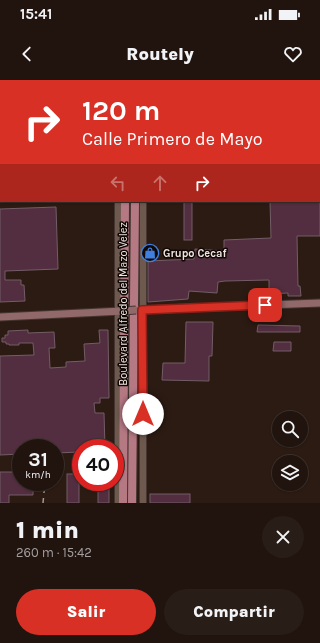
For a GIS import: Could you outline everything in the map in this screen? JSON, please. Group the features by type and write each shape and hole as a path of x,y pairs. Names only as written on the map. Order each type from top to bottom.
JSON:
{"main road":[{"name":"Boulevard Alfredo del Mazo Velez","path":"123,503 125,202"},
{"name":"Boulevard Alfredo del Mazo Velez","path":"132,503 135,202"},
{"path":"0,317 320,303"}],"street":[{"name":"Boulevard Alfredo del Mazo Velez","path":"118,202 118,301 120,311 118,503"},
{"name":"Boulevard Alfredo del Mazo Velez","path":"143,202 139,310 143,503"}],"building":[{"path":"184,202 192,202 192,240 184,240"},
{"path":"270,202 320,202 320,236 297,236 298,286 300,286 301,296 288,296 288,293 269,294 269,280 225,281 218,282 217,293 189,291 188,299 148,302 148,261 194,259 195,249 224,251 224,240 271,238"},
{"path":"56,207 58,269 5,271 5,280 21,280 21,285 24,285 25,301 0,302 0,209"},
{"path":"186,322 213,322 212,356 209,356 209,381 162,380 163,363 185,363"},
{"path":"258,325 300,326 300,332 257,332"},
{"path":"28,330 28,333 54,332 55,348 49,348 50,368 66,367 66,362 85,361 84,344 100,343 99,330 108,330 109,398 100,398 100,403 94,403 95,413 104,413 105,439 72,439 72,452 64,453 64,439 12,439 12,454 0,455 0,356 34,355 33,343 9,345 6,344 6,342 2,342 2,338 5,338 5,335 8,335 8,331"},
{"path":"274,342 291,342 291,351 273,351"},
{"path":"0,472 12,472 12,491 33,491 33,495 9,495 9,503 0,503"},
{"path":"67,474 72,474 72,491 79,491 79,503 67,503"},
{"path":"98,491 109,491 109,503 98,503"},
{"path":"150,494 190,494 190,503 150,503"}],"railway":[{"path":"43,503 44,491"}],"place":[{"name":"Grupo Cecaf","path":"150,253"}],"route":[{"path":"143,414 142,310 265,305"}]}
